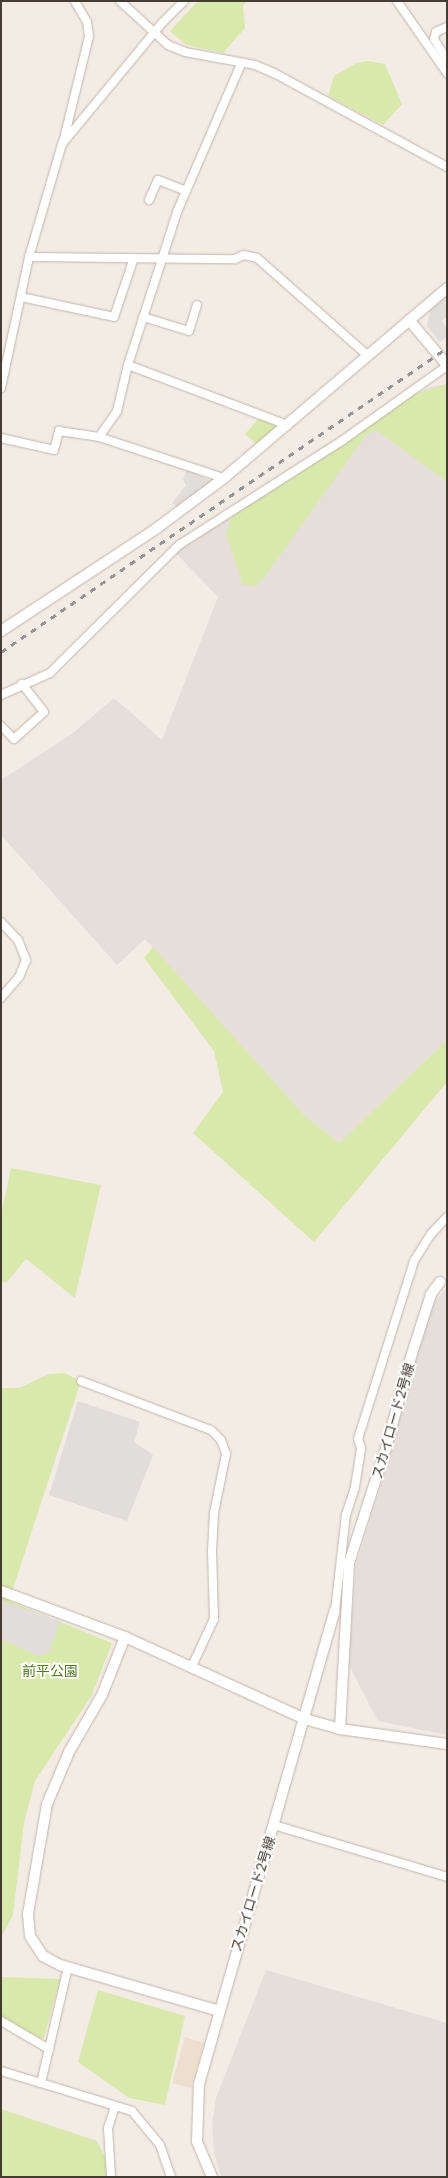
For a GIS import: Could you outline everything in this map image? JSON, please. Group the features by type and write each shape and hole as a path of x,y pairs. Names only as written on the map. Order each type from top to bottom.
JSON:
{"street":[{"path":"1,388 30,258 62,144 89,36 87,22 75,1"},
{"path":"120,1 154,35 185,52 241,64 255,65 274,73 447,167"},
{"path":"62,144 184,1"},
{"path":"397,1 447,73"},
{"path":"447,27 436,32 434,39 447,60"},
{"path":"99,437 117,411 128,365 162,258 186,191 241,64"},
{"path":"149,200 158,180 186,191"},
{"path":"30,258 235,259 244,255 257,258 367,355"},
{"path":"21,297 114,317 134,258"},
{"path":"5,628 157,528 224,478 447,288"},
{"path":"143,317 189,331 197,305"},
{"path":"1,695 50,673 179,545 343,440 447,365 409,320"},
{"path":"128,365 288,424"},
{"path":"1,438 54,450 59,431 99,437 224,478"},
{"path":"1,726 14,739 44,712 22,684"},
{"path":"1,922 18,940 26,960 19,976 1,998"},
{"path":"335,1611 346,1515 356,1487 361,1448 358,1439 414,1261 431,1234 447,1217"},
{"name":"スカイロード2号線","path":"340,1729 349,1563 386,1448 409,1363 431,1294 440,1282"},
{"path":"81,1381 211,1430 221,1440 226,1454 214,1513 212,1551 214,1619 191,1668"},
{"path":"1,1591 125,1637 305,1720 340,1729 447,1744"},
{"name":"スカイロード2号線","path":"212,2177 197,2141 196,2108 219,2011 305,1720 335,1611"},
{"path":"125,1637 102,1695 54,1782 39,1833 28,1914 30,1936 43,1956 68,1967 219,2011"},
{"path":"274,1825 447,1877"},
{"path":"41,2083 68,1967"},
{"path":"1,2021 49,2049"},
{"path":"1,2071 132,2111 160,2144 171,2177"},
{"path":"111,2177 108,2128 115,2106"}],"shaded area":[{"path":"447,295 447,317 442,321 447,328 447,337 440,342 427,326 430,310"},
{"path":"447,384 447,1040 339,1143 304,1115 145,939 117,965 1,835 1,780 73,733 114,698 162,740 218,597 176,553 195,537 429,387"},
{"path":"187,469 213,482 178,508 172,503 186,485 183,480"},
{"path":"447,1287 447,1735 378,1721 348,1664 356,1565 388,1463 413,1362 434,1303"},
{"path":"78,1401 140,1422 134,1442 153,1455 127,1521 49,1495"},
{"path":"1,1601 60,1621 49,1652 38,1656 1,1639"},
{"path":"266,1970 447,2023 447,2177 221,2177 214,2153 212,2124 216,2098"},
{"path":"185,2037 204,2043 191,2088 172,2083"}],"green space":[{"path":"198,1 247,1 243,6 245,28 223,53 186,45 170,31"},
{"path":"368,61 385,64 402,104 383,125 328,96 334,76 356,63"},
{"path":"447,384 447,482 376,430 366,435 263,579 254,586 243,585 225,531 229,528 230,518 411,395"},
{"path":"260,417 278,427 257,445 245,434"},
{"path":"153,947 304,1115 339,1143 447,1040 447,1082 314,1242 193,1133 223,1092 214,1051 144,958"},
{"path":"11,1168 101,1185 75,1298 26,1259 6,1283 1,1281 1,1215"},
{"name":"前平公園","path":"64,1373 81,1381 9,1601 112,1643 92,1695 35,1781 24,1823 13,1915 1,1938 1,1388 19,1388 49,1374"},
{"path":"1,1977 60,1979 44,2038 36,2038 1,2016"},
{"path":"98,1990 185,2016 165,2105 129,2098 78,2062"},
{"path":"1,2109 97,2141 110,2167 111,2177 1,2177"}],"railway":[{"path":"1,652 447,348"}]}
